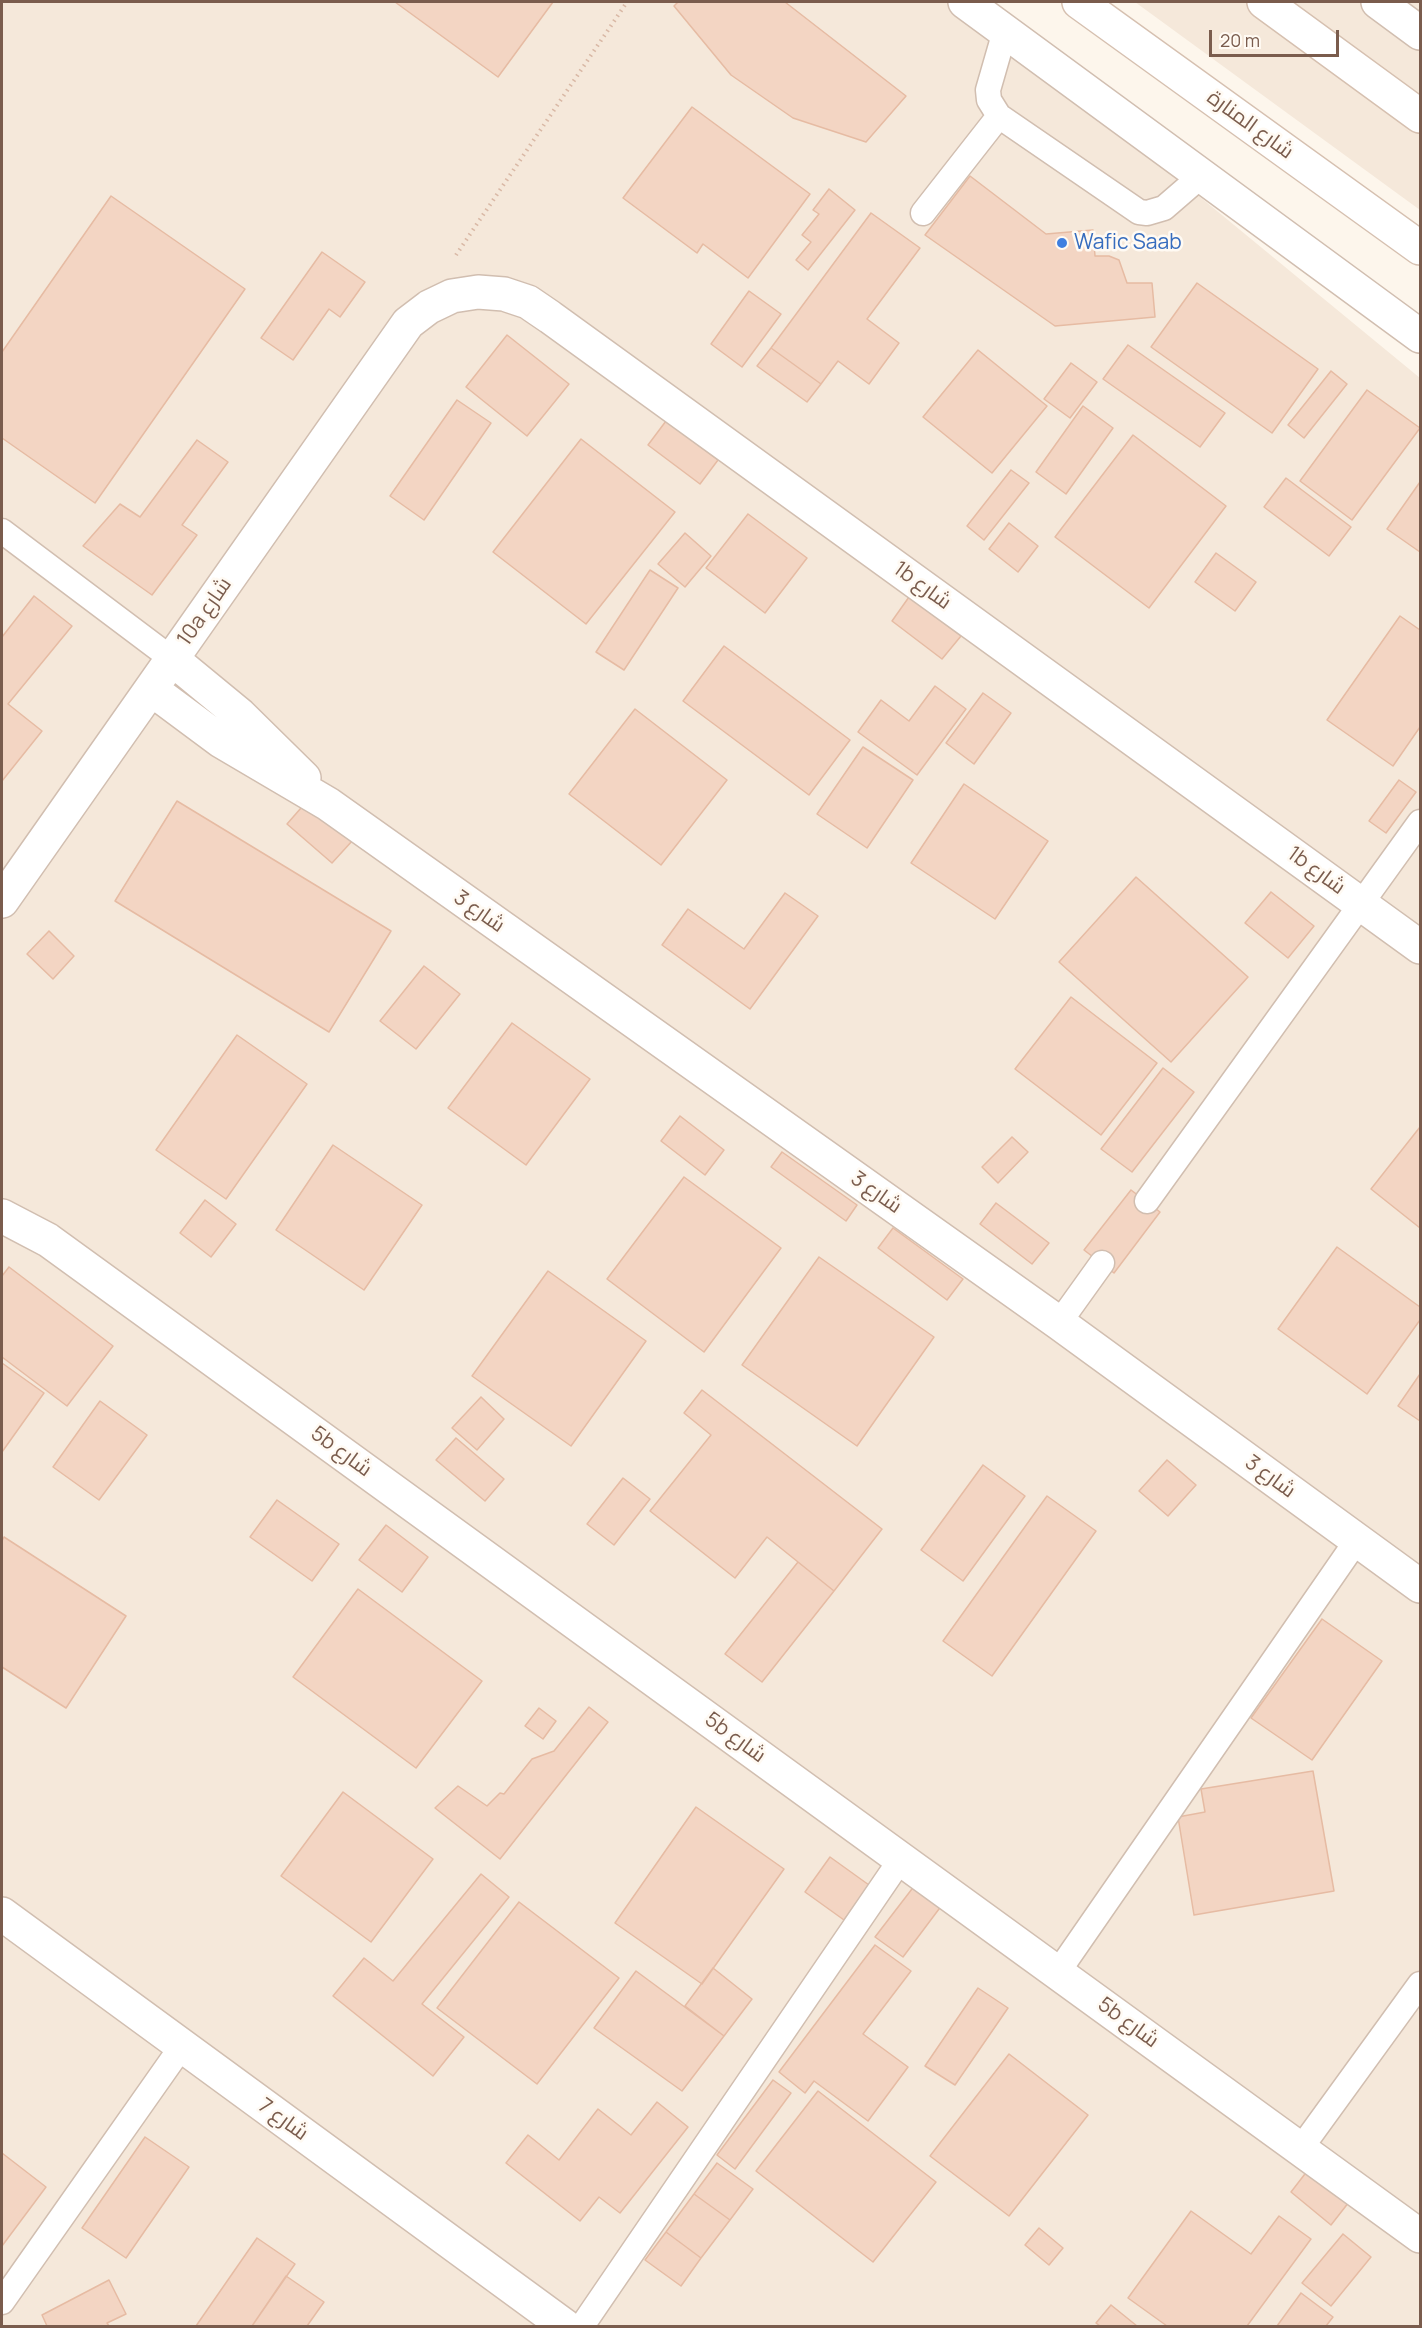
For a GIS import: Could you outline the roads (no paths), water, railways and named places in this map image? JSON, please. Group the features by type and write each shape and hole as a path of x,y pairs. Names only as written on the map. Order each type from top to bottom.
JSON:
{"street":[{"path":"965,2 1420,336"},
{"name":"شارع المنارة","path":"1078,2 1420,248"},
{"path":"1263,2 1420,117"},
{"path":"1378,2 1420,33"},
{"name":"1b شارع","path":"408,323 429,307 452,296 478,292 504,294 528,302 1420,947"},
{"name":"10a شارع","path":"2,901 408,323"},
{"name":"شارع 3","path":"172,659 240,715 328,804"},
{"name":"شارع 3","path":"151,689 221,741 328,804 1059,1323 1420,1586"},
{"name":"5b شارع","path":"2,1193 48,1240"},
{"name":"5b شارع","path":"2,1216 48,1240 1420,2236"},
{"name":"شارع 7","path":"2,1914 565,2326"}],"lane":[{"path":"1005,31 988,90 989,100 999,116 1139,212 1147,213 1164,208 1201,176"},
{"path":"922,213 999,116"},
{"path":"2,531 172,659"},
{"path":"1147,1201 1420,822"},
{"path":"1059,1323 1102,1263"},
{"path":"1058,1972 1357,1540"},
{"path":"582,2326 902,1859"},
{"path":"1300,2148 1420,1984"},
{"path":"2,2302 182,2046"}],"place":[{"name":"Wafic Saab","path":"1062,243"}]}
